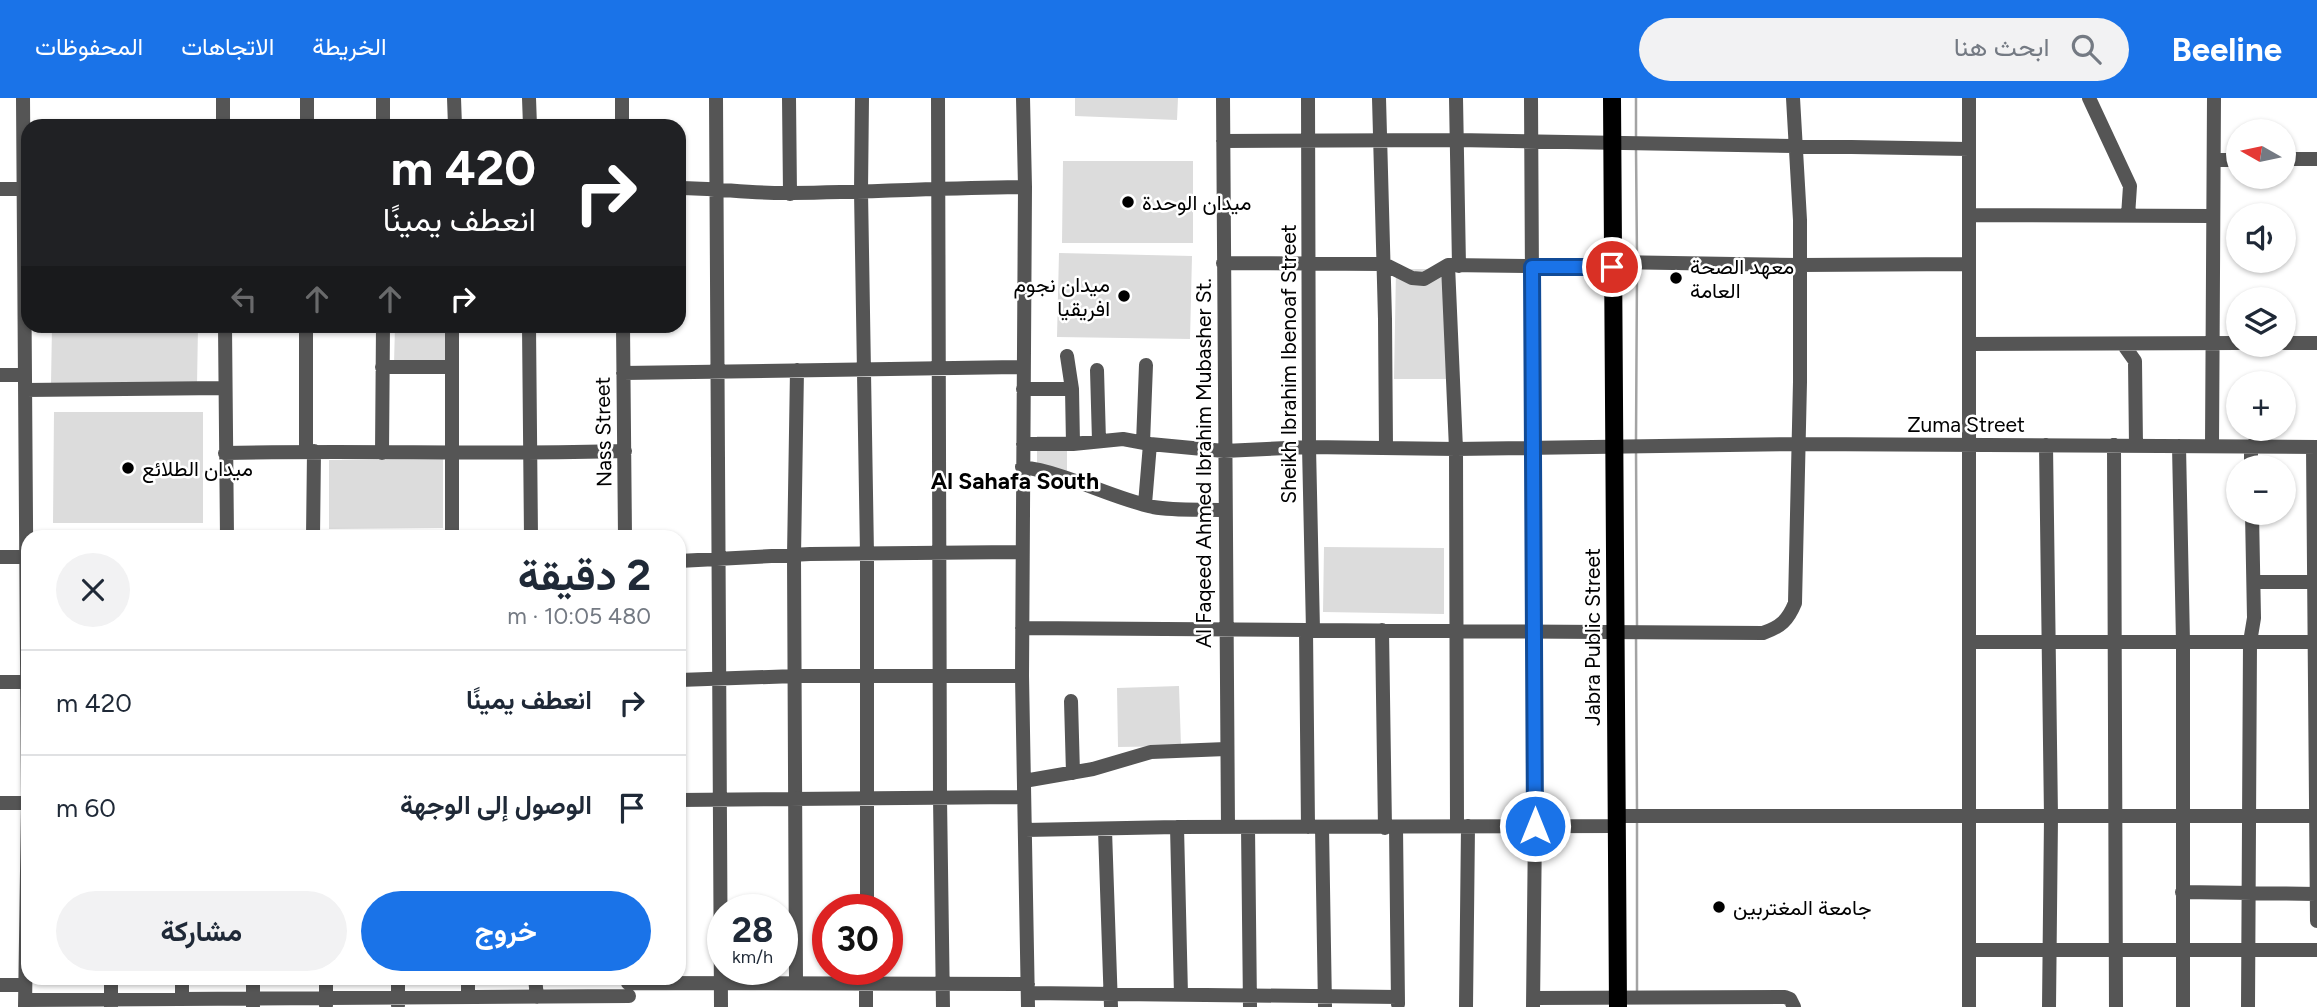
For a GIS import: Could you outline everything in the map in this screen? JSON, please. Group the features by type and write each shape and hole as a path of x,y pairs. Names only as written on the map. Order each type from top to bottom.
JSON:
{"main road":[{"name":"Jabra Public Street","path":"1612,98 1618,1002"}],"street":[{"path":"23,98 25,119"},
{"path":"223,98 223,119"},
{"path":"307,98 307,119"},
{"path":"383,98 383,119"},
{"path":"454,98 455,119"},
{"path":"529,98 530,119"},
{"path":"622,98 622,119"},
{"path":"716,98 720,894"},
{"path":"789,98 790,194"},
{"path":"862,98 867,554 867,894"},
{"path":"938,98 943,1007"},
{"path":"1023,98 1025,187 1022,676 1028,995"},
{"name":"Al Faqeed Ahmed Ibrahim Mubasher St.","path":"1223,98 1228,827"},
{"name":"Sheikh Ibrahim Ibenoaf Street","path":"1308,98 1310,630 1315,827 1325,1002"},
{"path":"1380,98 1386,447"},
{"path":"1455,98 1455,631 1466,1007"},
{"path":"1531,98 1534,1003 1785,997 1790,999 1794,1007"},
{"path":"1022,628 1763,633 1777,628 1789,618 1795,603 1800,382 1800,220 1793,98"},
{"path":"1969,98 1969,1007"},
{"path":"2089,98 2130,186 2128,216"},
{"path":"2212,446 2214,98"},
{"path":"1223,141 1457,140 1969,149"},
{"path":"2296,159 2317,159"},
{"path":"2214,160 2226,160"},
{"path":"686,188 790,194 1025,187"},
{"path":"0,189 21,188"},
{"path":"1969,215 2212,216"},
{"path":"1223,263 1384,264 1412,278 1424,279 1453,265 1532,267 1612,264 1969,264"},
{"path":"25,333 27,530"},
{"path":"225,333 227,530"},
{"path":"306,333 313,530"},
{"path":"382,453 383,333"},
{"path":"452,333 452,530"},
{"path":"528,333 531,530"},
{"name":"Nass Street","path":"623,333 625,530"},
{"path":"1969,344 2226,343"},
{"path":"2296,343 2317,343"},
{"path":"2123,344 2135,361 2136,446"},
{"path":"1067,356 1072,389 1073,444"},
{"path":"1145,504 1146,365"},
{"path":"383,367 452,367"},
{"path":"623,373 1023,367"},
{"path":"796,894 794,556 797,370"},
{"path":"1097,370 1099,441"},
{"path":"0,375 25,382 224,388"},
{"path":"1023,389 1072,389"},
{"name":"Zuma Street","path":"1023,444 1073,444 1123,439 1147,444 1224,451 1308,447 1456,449 1798,444 2315,447"},
{"path":"1043,470 1046,445"},
{"path":"2046,445 2051,817 2049,1007"},
{"path":"2114,445 2116,1007"},
{"path":"2179,446 2183,642 2183,1007"},
{"path":"2251,446 2251,455"},
{"path":"2315,447 2313,582 2317,921"},
{"path":"225,453 310,451 530,454 625,451"},
{"path":"1022,467 1043,470 1160,508 1224,510"},
{"path":"2248,1007 2250,642 2254,618 2252,525"},
{"path":"686,561 941,552 1022,552"},
{"path":"0,557 21,557"},
{"path":"2254,583 2313,582"},
{"path":"903,985 943,985 1111,1001 1181,995 1250,1001 1398,1002 1382,629"},
{"path":"1969,642 2315,642"},
{"path":"686,680 796,676 1022,676"},
{"path":"0,682 21,682"},
{"path":"1071,701 1073,773"},
{"path":"1024,781 1098,768 1151,752 1226,749"},
{"path":"686,800 1023,797"},
{"path":"0,803 21,803"},
{"path":"1026,830 1535,826 1616,821 1969,817 2315,816"},
{"path":"1177,827 1181,995"},
{"path":"1248,827 1250,1001"},
{"path":"1105,830 1111,1001"},
{"path":"2182,892 2316,894"},
{"path":"1969,950 2317,950"},
{"path":"0,985 25,985 25,1004 182,999 253,1003 398,1002 468,998 531,1000 707,985"},
{"path":"111,985 111,1003"},
{"path":"182,985 182,999"},
{"path":"253,985 253,1003"},
{"path":"326,985 326,1003"},
{"path":"468,985 468,998"},
{"path":"720,985 721,1007"},
{"path":"866,985 866,1007"}],"shaded area":[{"path":"1075,98 1178,98 1177,120 1075,116"},
{"name":"ميدان الوحدة","path":"1063,161 1193,161 1193,243 1062,243"},
{"name":"ميدان نجوم افريقيا","path":"1059,253 1192,256 1190,339 1057,337"},
{"path":"1396,269 1447,269 1448,379 1394,379"},
{"path":"52,333 198,333 197,385 51,384"},
{"path":"395,333 455,333 454,365 394,364"},
{"name":"ميدان الطلائع","path":"54,412 203,412 203,523 53,523"},
{"path":"1037,436 1067,436 1067,479 1037,479"},
{"path":"443,459 443,528 329,529 329,460"},
{"path":"1324,547 1444,548 1444,614 1323,612"},
{"path":"1179,686 1181,746 1118,747 1117,688"}],"waterway":[{"path":"1636,98 1636,139"},
{"path":"1636,149 1637,258"},
{"path":"1636,440 1637,268"},
{"path":"1636,450 1637,626"},
{"path":"1636,636 1637,811"},
{"path":"1637,821 1637,993"}],"place":[{"name":"ميدان الوحدة","path":"1128,202"},
{"name":"معهد الصحة العامة","path":"1676,278"},
{"name":"ميدان نجوم افريقيا","path":"1124,296"},
{"name":"ميدان الطلائع","path":"128,468"},
{"name":"جامعة المغتربين","path":"1719,907"}],"district":[{"name":"Al Sahafa South","path":"1015,481"}],"route":[{"path":"1535,826 1532,267 1612,267"}]}
